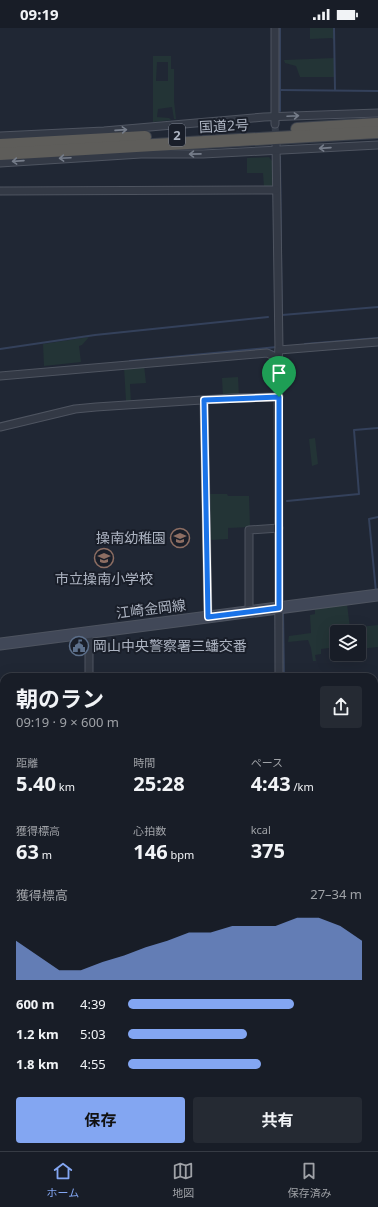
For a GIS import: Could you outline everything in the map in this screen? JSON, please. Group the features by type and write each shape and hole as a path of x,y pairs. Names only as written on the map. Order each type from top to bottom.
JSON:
{"highway":[{"name":"国道2号","path":"0,145 378,123"},
{"name":"国道2号","path":"0,154 378,132"},
{"path":"314,136 337,140 378,139"}],"main road":[{"name":"江崎金岡線","path":"0,644 378,595"}],"street":[{"path":"274,28 275,121"},
{"path":"0,136 275,121 378,113"},
{"path":"0,162 141,154 196,154 276,147 378,145"},
{"path":"276,147 280,352 279,673"},
{"path":"0,191 276,190"},
{"path":"0,376 378,342"},
{"path":"0,426 75,409 96,406 279,397"},
{"path":"204,400 208,617"},
{"path":"249,612 249,530 279,528"},
{"path":"89,632 89,673"}],"shaded area":[{"path":"310,28 334,28 334,41 332,38 310,39"},
{"path":"153,56 171,56 171,69 174,69 174,101 176,119 174,119 172,107 158,109 157,117 169,118 171,120 153,122","holes":["157,62 168,62 168,81 156,81"]},
{"path":"334,58 335,77 300,77 296,66 285,63 284,60"},
{"path":"269,157 272,161 272,187 264,187 263,173 247,173 247,158"},
{"path":"89,337 82,345 79,346 81,362 44,366 43,344"},
{"path":"144,365 146,383 130,384 131,403 127,403 124,367"},
{"path":"238,377 239,397 223,397 222,378"},
{"path":"315,438 318,464 312,466 309,439"},
{"path":"209,494 249,496 250,527 228,528 228,539 210,540"},
{"path":"347,604 350,625 330,625 330,648 321,649 321,654 315,655 316,661 313,661 308,640 288,642 289,636 311,633 310,615 315,614 315,608"},
{"path":"378,625 378,647 366,648 366,626"}],"waterway":[{"path":"280,28 280,111"},
{"path":"334,28 335,90"},
{"path":"280,90 378,91"},
{"path":"280,157 282,345"},
{"path":"282,315 378,307"},
{"path":"0,349 95,335 268,317"},
{"path":"305,344 378,338"},
{"path":"130,361 277,347"},
{"path":"267,349 276,353"},
{"path":"282,352 283,600"},
{"path":"287,501 359,494 354,430 378,428"},
{"path":"376,592 369,519 378,517"},
{"path":"283,612 284,673"}],"tunnel":[{"path":"275,124 276,142"}],"place":[{"name":"操南幼稚園","path":"180,538"},
{"name":"市立操南小学校","path":"104,558"},
{"name":"岡山中央警察署三蟠交番","path":"79,646"}],"route":[{"path":"279,397 279,608 208,617 204,400 279,397"}]}
